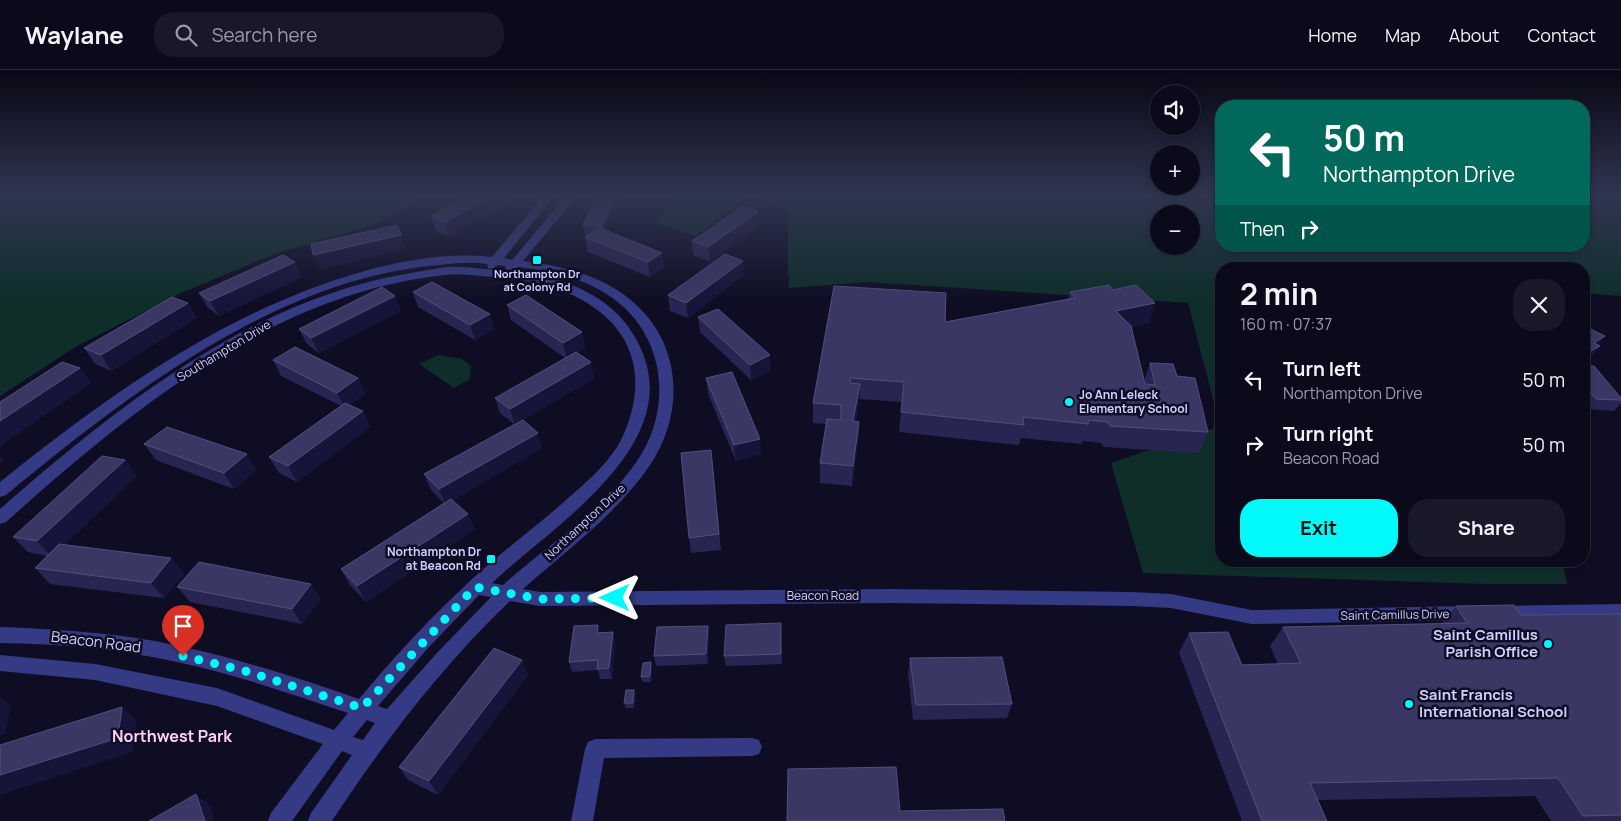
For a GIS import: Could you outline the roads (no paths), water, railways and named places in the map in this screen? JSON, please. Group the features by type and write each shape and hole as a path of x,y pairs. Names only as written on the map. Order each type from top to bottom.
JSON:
{"street":[{"path":"492,265 521,230"},
{"path":"512,267 543,230"},
{"name":"Southampton Drive","path":"0,491 103,409 189,353 284,302 330,283 373,271 454,259 492,265"},
{"name":"Northampton Drive","path":"320,821 390,720 445,658 508,593 617,494 639,469 657,438 664,414 669,385 657,338 641,316 625,301 602,286 562,271 492,265"},
{"name":"Southampton Drive","path":"0,518 123,415 205,360 296,310 337,293 376,282 492,265"},
{"name":"Northampton Drive","path":"279,821 336,740 362,708 475,587 594,484 614,462 631,435 643,387 634,344 619,323 606,310 584,296 512,267"},
{"path":"629,338 651,331"},
{"name":"Beacon Road","path":"475,587 540,599 891,596 1171,601"},
{"name":"Saint Camillus Drive","path":"1171,601 1252,617 1621,611"},
{"name":"Beacon Road","path":"0,635 45,636 147,648 202,659 362,708 390,720"},
{"path":"0,663 95,672 217,698 367,751"},
{"path":"582,821 595,749 752,747"}],"place":[{"name":"Northampton Dr at Colony Rd","path":"537,260"},
{"name":"Jo Ann Leleck Elementary School","path":"1069,402"},
{"name":"Northampton Dr at Beacon Rd","path":"491,559"},
{"name":"Saint Camillus Parish Office","path":"1548,644"},
{"name":"Saint Francis International School","path":"1409,704"}],"district":[{"name":"Northwest Park","path":"172,736"}]}
